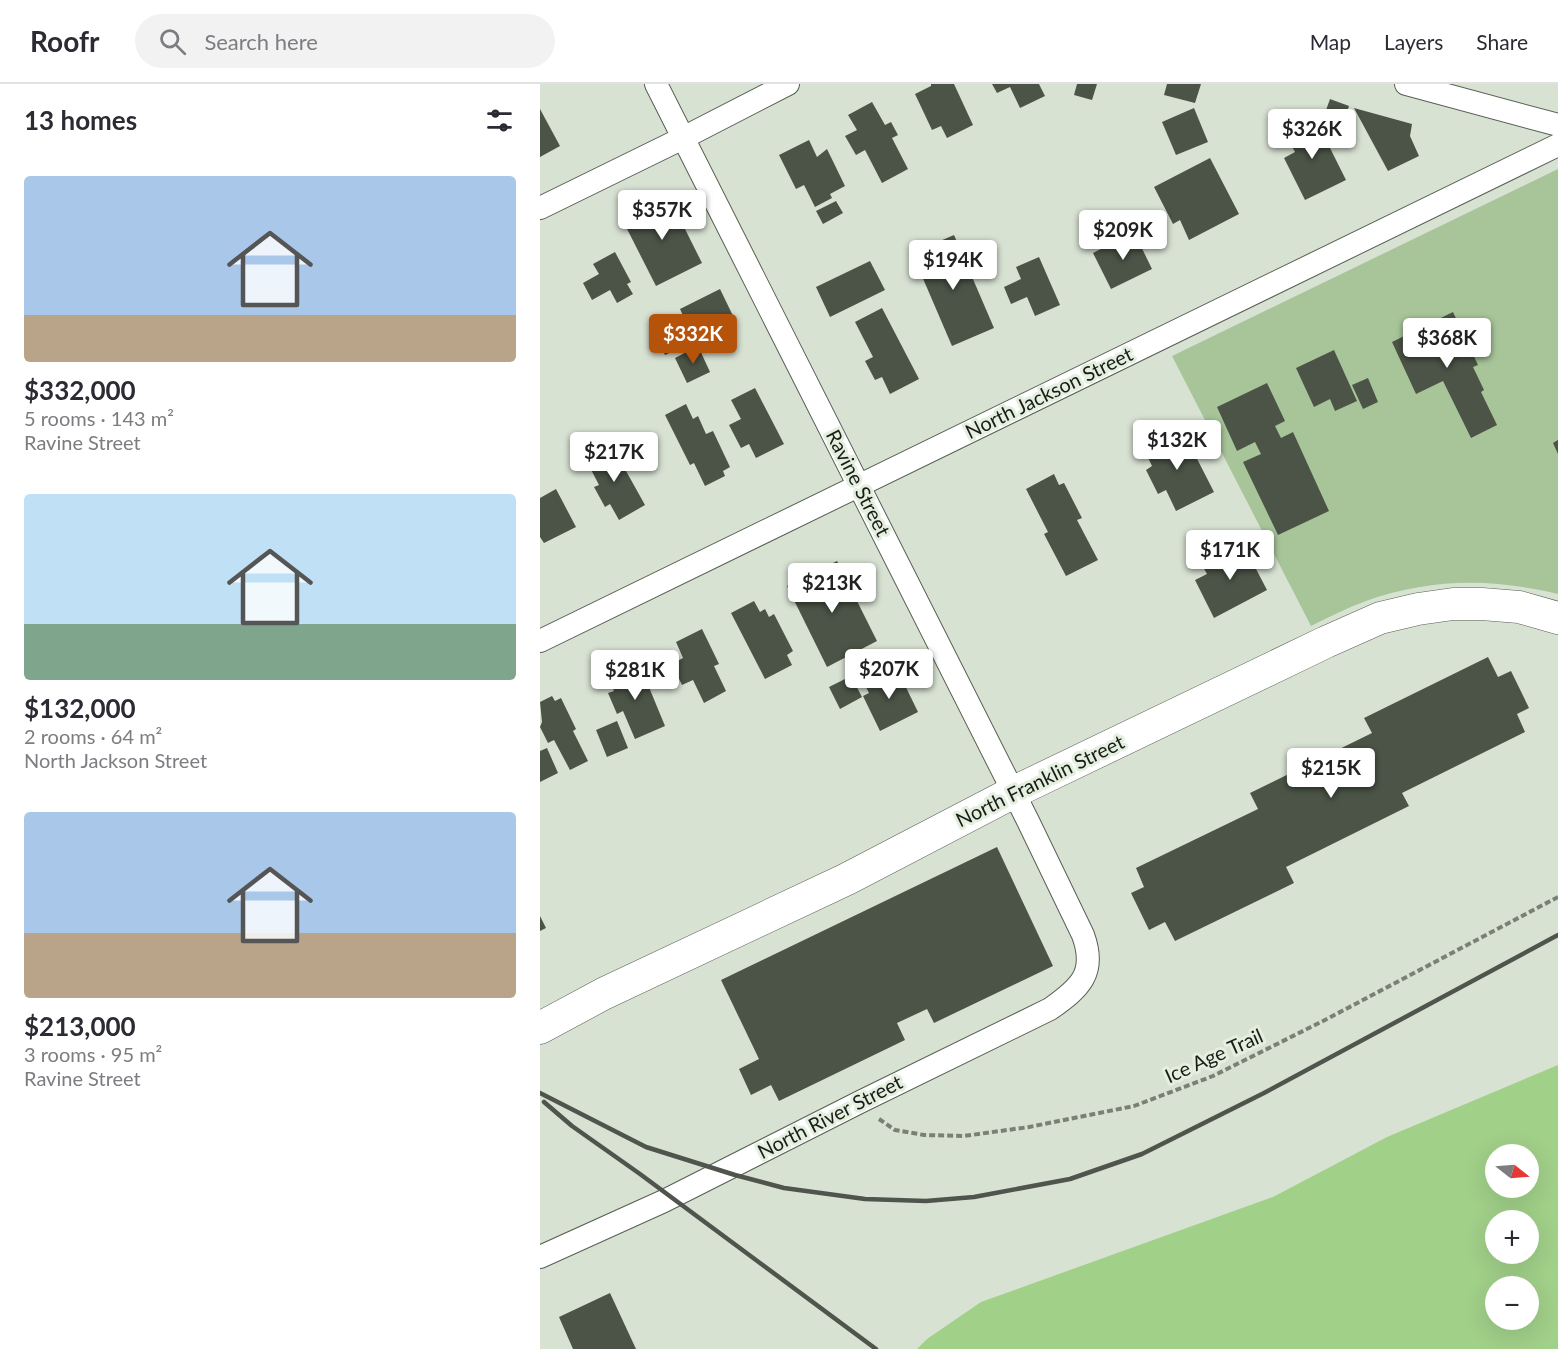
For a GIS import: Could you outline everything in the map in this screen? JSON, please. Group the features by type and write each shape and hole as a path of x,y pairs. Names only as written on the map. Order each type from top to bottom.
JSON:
{"main road":[{"name":"North Franklin Street","path":"540,1028 603,994 847,879 1014,792 1380,618 1418,609 1482,603 1518,607 1558,618"}],"street":[{"name":"Ravine Street","path":"656,84 1014,792 1088,948"},
{"path":"540,208 788,84"},
{"path":"1406,84 1558,125"},
{"name":"North Jackson Street","path":"540,641 1558,145"},
{"name":"North River Street","path":"540,1257 664,1201 1050,1009 1070,995 1084,980 1089,964 1088,948"}],"path":[{"name":"Ice Age Trail","path":"862,1101 883,1123 895,1130 924,1135 964,1136 1029,1127 1134,1106 1213,1076 1325,1020 1558,897"}],"shaded area":[{"path":"1558,169 1558,594 1485,583 1438,584 1390,593 1366,601 1311,626 1172,356"},
{"path":"1558,1065 1558,1349 917,1349 927,1339 981,1302 1273,1197 1387,1137"}],"building":[{"path":"931,84 954,84 973,125 947,138 941,126 932,130 915,94"},
{"path":"992,84 1039,84 1045,96 1020,108 1010,87 997,93"},
{"path":"1077,84 1097,84 1092,100 1074,95"},
{"path":"1167,84 1201,84 1195,103 1164,95"},
{"path":"1330,99 1349,106 1343,123 1324,116"},
{"path":"872,102 885,125 891,122 898,135 892,138 908,169 882,183 865,150 856,155 845,136 857,130 848,115"},
{"path":"1194,108 1208,142 1176,155 1162,122"},
{"path":"1354,108 1412,124 1410,136 1419,156 1388,171"},
{"path":"540,109 560,146 540,157"},
{"path":"1315,118 1346,180 1305,200 1284,158 1295,152 1285,133"},
{"path":"809,140 817,157 827,149 845,186 830,194 832,198 815,207 804,185 796,189 779,155"},
{"path":"1210,158 1239,214 1189,240 1180,220 1173,224 1154,187"},
{"path":"668,195 702,263 656,286 622,219"},
{"path":"836,201 843,213 823,224 816,211"},
{"path":"1134,232 1152,269 1111,289 1093,253"},
{"path":"954,235 994,328 952,346 912,253"},
{"path":"615,252 631,282 627,284 633,294 617,303 610,290 592,300 583,283 599,274 593,264"},
{"path":"1039,257 1060,305 1035,316 1027,297 1011,304 1004,287 1021,279 1016,267"},
{"path":"870,261 885,290 830,317 816,287"},
{"path":"720,289 735,320 694,339 680,309"},
{"path":"882,308 919,379 890,394 882,377 875,380 865,361 873,357 855,322"},
{"path":"1453,312 1478,365 1473,367 1484,390 1481,392 1497,425 1471,438 1443,381 1416,394 1392,342"},
{"path":"670,323 682,347 665,355 654,331"},
{"path":"698,346 710,372 687,383 675,358"},
{"path":"1334,350 1357,401 1335,411 1330,399 1314,407 1296,368"},
{"path":"1368,378 1378,402 1363,409 1352,385"},
{"path":"1267,383 1285,421 1275,426 1281,438 1293,432 1329,511 1278,535 1243,462 1261,454 1255,442 1237,451 1217,407"},
{"path":"755,388 784,444 756,458 749,444 741,448 729,425 741,419 731,400"},
{"path":"686,404 693,419 698,416 706,434 713,431 730,467 723,471 725,476 705,486 694,463 690,465 665,415"},
{"path":"1176,431 1185,450 1191,447 1214,492 1176,511 1166,490 1158,494 1146,470 1152,466 1143,447"},
{"path":"1558,440 1558,454 1553,443"},
{"path":"611,444 645,505 619,520 610,504 605,507 594,487 599,485 585,458"},
{"path":"1054,474 1059,485 1064,483 1082,518 1077,520 1098,560 1066,576 1044,534 1048,532 1026,489"},
{"path":"556,489 576,527 544,543 540,537 540,498"},
{"path":"1243,544 1267,590 1214,618 1195,580 1207,574 1202,565"},
{"path":"837,561 877,641 827,667 787,586"},
{"path":"754,601 760,612 765,609 769,617 774,614 793,651 787,655 792,665 765,679 731,613"},
{"path":"702,629 719,664 714,666 726,691 704,703 693,680 682,685 672,664 683,658 676,642"},
{"path":"1488,657 1498,677 1511,671 1529,708 1517,714 1525,732 1402,793 1409,806 1286,867 1294,883 1175,941 1165,922 1149,930 1131,893 1144,887 1136,868 1258,809 1250,793 1372,733 1364,718"},
{"path":"639,663 665,726 635,739 623,711 617,714 608,693 614,691 608,676"},
{"path":"891,670 893,674 898,671 918,712 880,731 863,696 869,693 864,683"},
{"path":"851,676 862,697 840,709 829,687"},
{"path":"552,696 555,701 561,698 576,729 573,731 588,761 570,770 554,740 548,743 540,727 542,722 540,702"},
{"path":"617,721 628,748 607,757 596,730"},
{"path":"547,748 558,773 540,782 540,751"},
{"path":"997,847 1053,966 934,1023 927,1009 897,1023 905,1040 779,1101 771,1085 751,1095 739,1069 759,1059 721,980"},
{"path":"540,916 546,928 540,931"},
{"path":"610,1293 636,1349 573,1349 559,1317"}],"railway":[{"path":"540,1093 646,1147 784,1188 865,1199 926,1201 974,1197 1070,1179 1142,1154 1264,1093 1558,935"},
{"path":"544,1102 572,1126 876,1349"}]}
